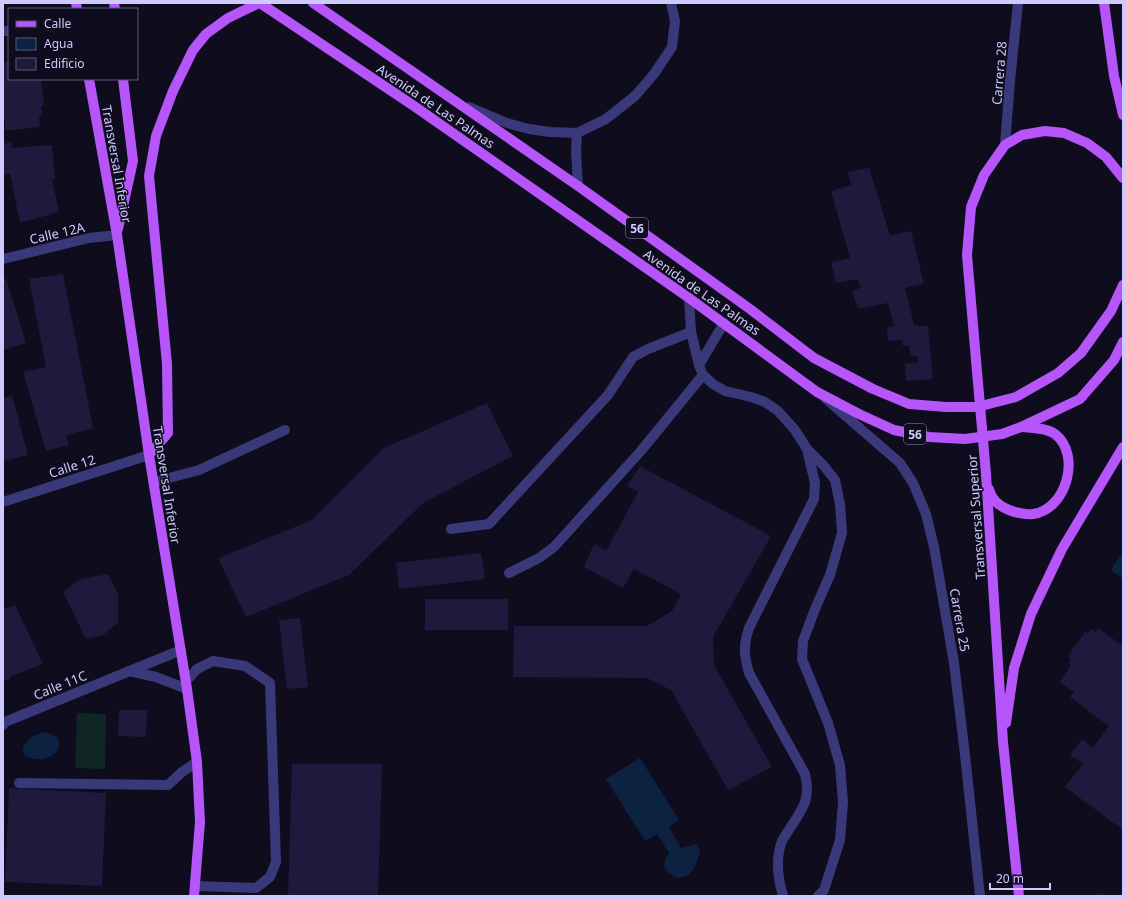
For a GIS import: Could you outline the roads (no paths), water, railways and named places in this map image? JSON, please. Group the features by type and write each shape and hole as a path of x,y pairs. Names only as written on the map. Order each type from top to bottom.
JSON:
{"main road":[{"name":"Avenida de Las Palmas","path":"259,3 414,106 689,298 817,392 894,430 929,437 965,439 1002,434 1021,427 1080,399 1114,360 1123,342"},
{"path":"149,455 168,433 167,364 149,176 156,136 172,91 193,50 206,34 215,27 228,18 259,3"},
{"name":"Avenida de Las Palmas","path":"313,3 449,95 578,186 750,309 814,358 873,389 909,404 946,407 977,407 1016,397 1058,373 1081,353 1111,311 1123,285"},
{"path":"1104,3 1114,76 1123,115"},
{"name":"Transversal Inferior","path":"89,80 116,235 149,455 180,650 187,685 197,762 200,822 194,891"},
{"path":"116,235 133,161 123,80"},
{"path":"1005,145 1022,135 1045,131 1064,133 1087,144 1106,157 1123,178"},
{"name":"Transversal Superior","path":"1005,145 984,175 971,207 967,255 986,474 1003,742 1019,896"},
{"path":"986,474 990,495 996,502 1005,508 1019,513 1033,514 1042,512 1050,507 1062,492 1070,470 1065,445 1055,434 1040,428 1021,427"},
{"path":"1003,742 1014,668 1031,614 1062,549 1123,447"}],"street":[{"path":"449,95 474,110 507,123 529,129 550,132 577,133 606,119 635,96 654,74 672,47 675,21 671,3"},
{"name":"Carrera 28","path":"1005,145 1018,3"},
{"path":"577,133 576,152 578,186"},
{"name":"Calle 12A","path":"3,259 89,238 116,235"},
{"path":"689,298 691,332 699,365 704,375 713,384 725,391 765,402 778,412 795,430 807,449 824,466 835,480 840,504 842,533 830,575 803,641 802,659 828,722 840,765 843,802 840,840 824,890 818,896"},
{"path":"699,365 724,323"},
{"path":"452,529 490,524 608,395 633,357 648,349 691,332"},
{"path":"508,574 539,558 554,547 640,452 704,375"},
{"name":"Carrera 25","path":"817,392 900,463 913,483 926,514 935,554 954,663 980,896"},
{"path":"154,482 199,470 285,430"},
{"path":"783,896 778,879 778,857 782,841 803,810 807,784 805,774 749,674 745,656 745,642 749,628 814,499 815,483 807,449"},
{"name":"Calle 12","path":"3,502 149,455"},
{"name":"Calle 11C","path":"3,725 5,722 180,650"},
{"path":"129,671 156,676 187,685 197,669 213,661 245,666 270,683 276,862 270,877 258,892 194,891"},
{"path":"19,783 168,785 182,772 197,762"}],"water":[{"path":"1123,551 1123,577 1122,578 1111,570"},
{"path":"46,732 57,737 59,746 56,753 41,759 32,759 26,756 23,751 27,741 34,736"},
{"path":"640,758 679,820 669,827 681,848 697,844 700,853 694,869 687,876 677,878 668,873 664,866 665,859 669,853 657,834 645,841 606,779"}]}
